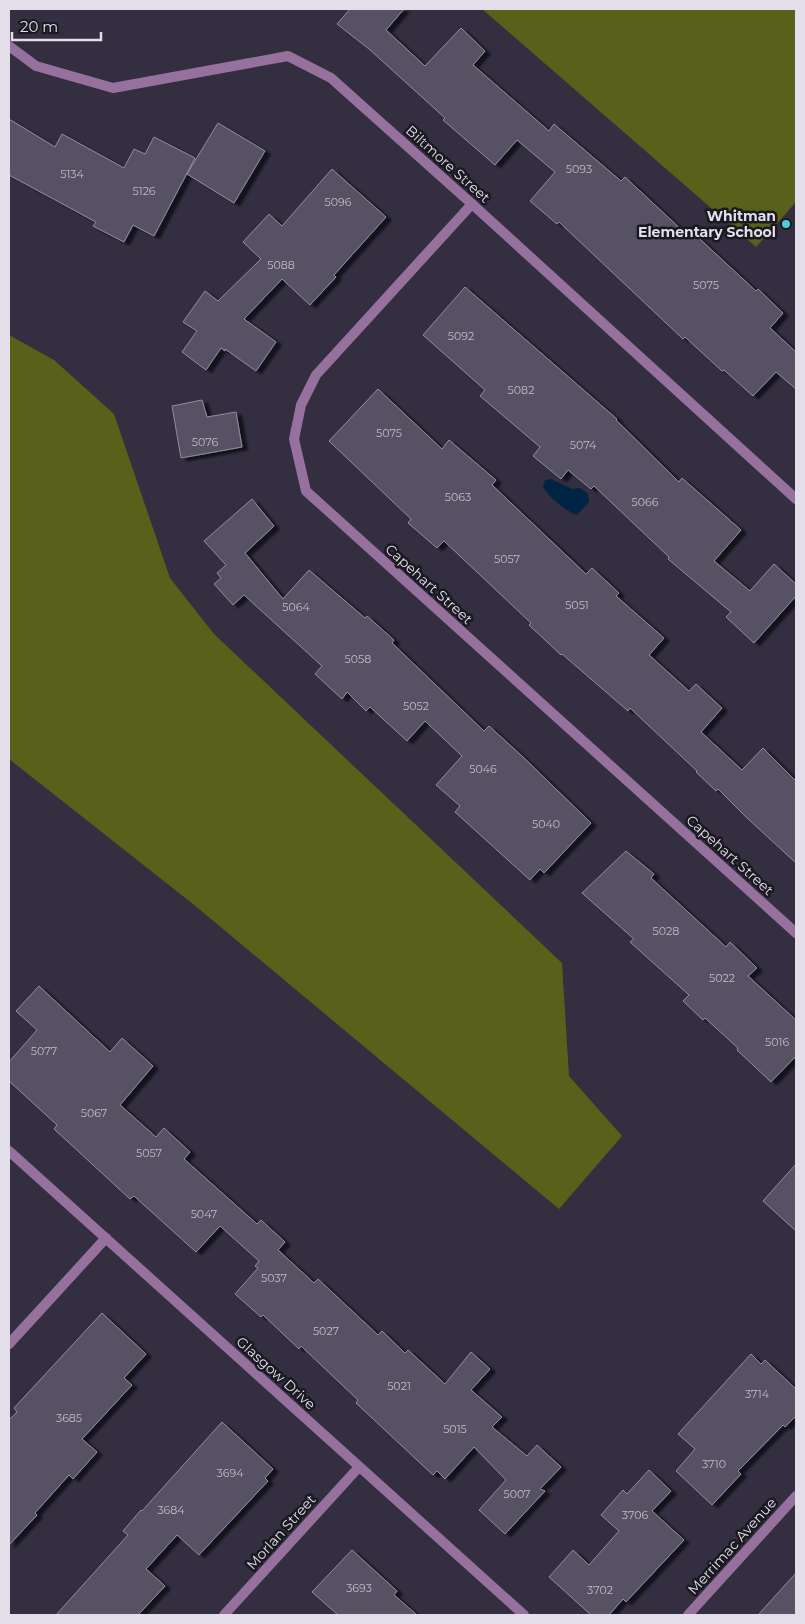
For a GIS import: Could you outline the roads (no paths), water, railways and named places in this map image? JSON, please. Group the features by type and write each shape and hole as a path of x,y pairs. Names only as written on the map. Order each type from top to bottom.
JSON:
{"street":[{"name":"Biltmore Street","path":"9,46 36,66 113,88 288,56 331,78 796,499"},
{"name":"Capehart Street","path":"472,204 316,375 301,404 294,439 306,491 796,933"},
{"name":"Glasgow Drive","path":"9,1151 524,1615"},
{"path":"9,1344 106,1238"},
{"name":"Morlan Street","path":"224,1615 359,1467"},
{"name":"Merrimac Avenue","path":"688,1615 796,1496"}],"water":[{"path":"551,479 572,489 580,488 588,494 589,502 577,515 567,510 554,500 543,487 545,480"}],"place":[{"name":"Whitman Elementary School","path":"786,224"}]}
